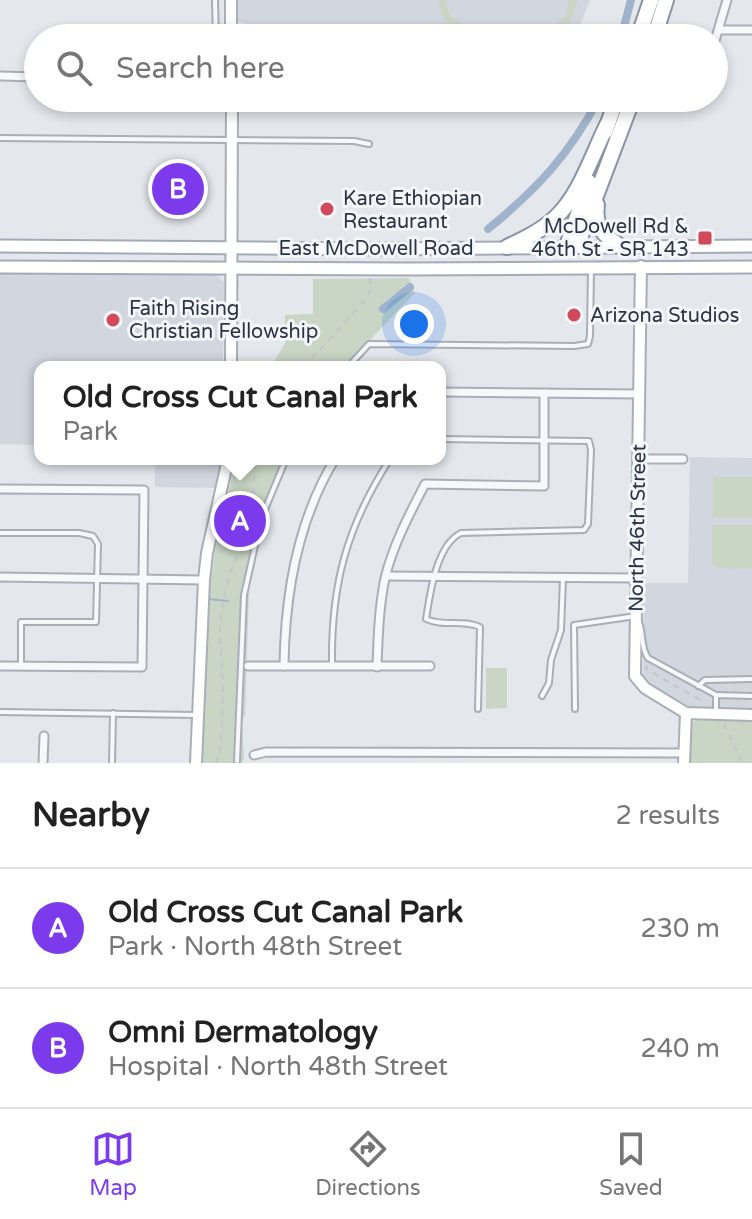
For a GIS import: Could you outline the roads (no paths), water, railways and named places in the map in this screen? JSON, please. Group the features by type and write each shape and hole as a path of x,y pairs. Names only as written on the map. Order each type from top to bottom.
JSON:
{"highway":[{"path":"643,24 651,0"},
{"path":"659,24 667,0"},
{"path":"572,246 612,112"},
{"path":"572,246 600,190 628,112"},
{"path":"507,247 544,227 564,209 607,125"},
{"path":"600,190 596,210 598,227 620,246"}],"main road":[{"name":"East McDowell Road","path":"0,246 370,249 752,246"},
{"path":"24,246 24,267"},
{"path":"569,266 572,246"},
{"path":"641,266 654,253 684,246"},
{"path":"700,246 702,267"},
{"path":"82,247 82,267"},
{"path":"370,249 370,269"},
{"name":"East McDowell Road","path":"0,267 752,267"}],"street":[{"path":"231,0 231,24"},
{"path":"721,24 727,0"},
{"path":"728,30 752,30"},
{"path":"0,76 24,77"},
{"path":"231,361 232,112"},
{"name":"North 46th Street","path":"641,266 635,676 645,688 686,713"},
{"path":"446,392 638,394"},
{"path":"377,667 386,576 404,526 425,484 544,486 544,393"},
{"path":"639,459 683,459"},
{"path":"196,763 204,580 227,465"},
{"path":"284,666 288,587 312,510 332,465"},
{"path":"0,489 144,490 142,667 0,666"},
{"path":"386,576 636,578"},
{"path":"0,577 204,580"},
{"path":"248,666 430,666"},
{"path":"254,755 266,752 684,758 686,713 752,715"},
{"path":"43,763 44,736"},
{"path":"315,753 315,763"},
{"path":"408,753 408,763"}],"lane":[{"path":"215,0 216,24"},
{"path":"0,138 232,139 354,141 369,144"},
{"path":"353,361 369,344 588,344 591,266"},
{"path":"446,439 589,441 588,524 584,530 461,533 451,538 433,576 426,619 434,623 480,627 478,709"},
{"path":"237,761 244,595 261,519 284,465"},
{"path":"332,667 334,611 340,568 367,495 386,465"},
{"path":"0,533 79,533 93,536 98,544 96,622 21,622 21,666"},
{"path":"542,696 549,683 551,660 561,630 563,578"},
{"path":"575,709 574,625 636,616 642,625 644,651 648,658 716,695 752,696"},
{"path":"698,686 705,680 752,679"},
{"path":"716,695 720,714"},
{"path":"0,712 197,715"},
{"path":"112,763 113,713"}],"waterway":[{"path":"625,24 631,0"},
{"path":"488,229 551,170 591,112"},
{"path":"383,309 410,287"},
{"path":"208,599 228,601"}],"place":[{"name":"Omni Dermatology","path":"178,189"},
{"name":"Kare Ethiopian Restaurant","path":"327,209"},
{"name":"McDowell Rd & 46th St - SR 143","path":"705,238"},
{"name":"Arizona Studios","path":"574,315"},
{"name":"Faith Rising Christian Fellowship","path":"113,320"},
{"name":"Old Cross Cut Canal Park","path":"240,521"}]}
